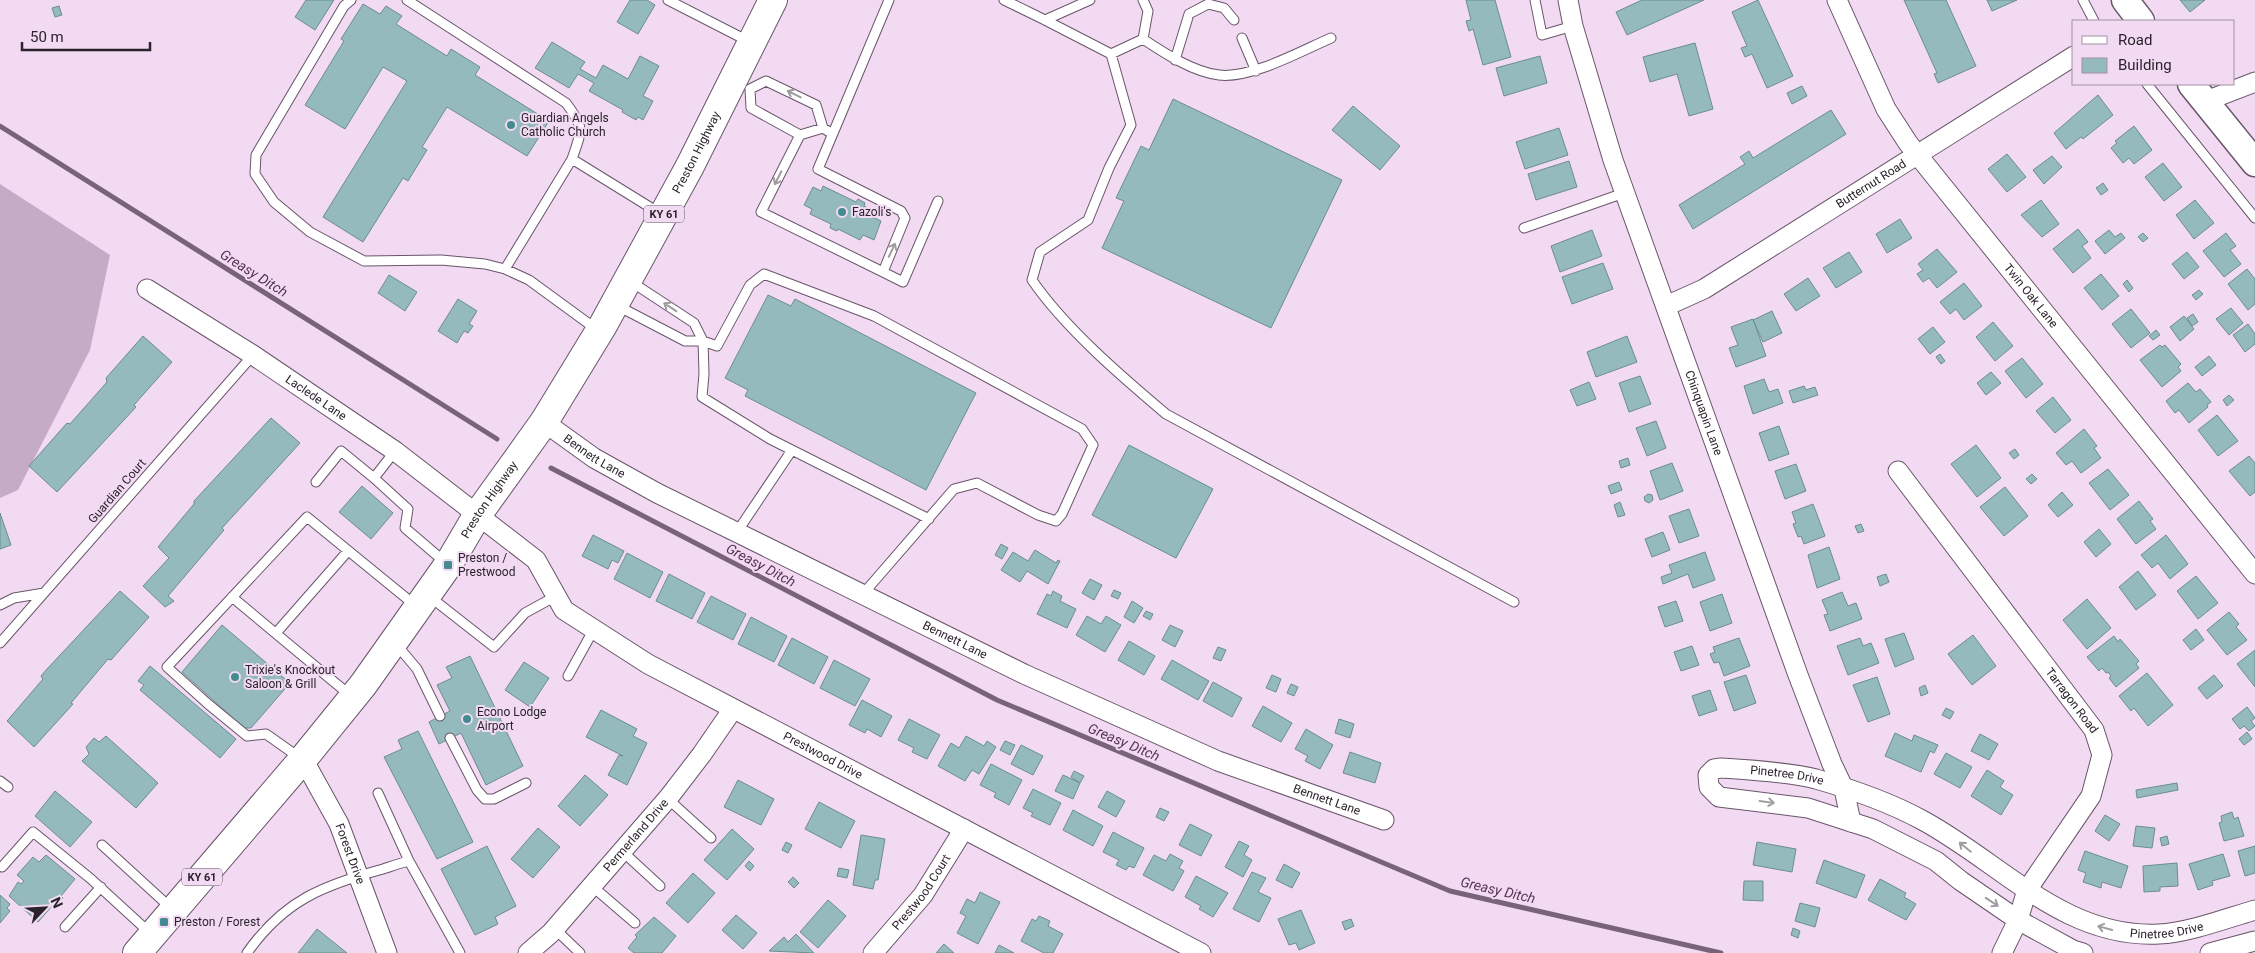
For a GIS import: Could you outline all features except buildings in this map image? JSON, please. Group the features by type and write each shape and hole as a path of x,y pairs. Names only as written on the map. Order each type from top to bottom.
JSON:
{"main road":[{"name":"Preston Highway","path":"143,948 353,697 423,601 448,565 478,514 544,422 599,332 663,216 742,85 752,44 773,0"},
{"path":"2198,92 2255,163"}],"street":[{"name":"Chinquapin Lane","path":"1568,0 1573,26 1624,194 1798,676 1832,764 1844,789 1851,822"},
{"name":"Twin Oak Lane","path":"1837,0 1886,109 1917,154 2255,574"},
{"name":"Butternut Road","path":"1666,306 1704,290 2072,57"},
{"path":"2198,92 2255,82"},
{"name":"Laclede Lane","path":"147,289 252,355 395,451 478,514"},
{"name":"Bennett Lane","path":"544,422 594,458 656,494 1024,674 1218,761 1384,820"},
{"name":"Tarragon Road","path":"1898,471 2094,730 2102,755 2091,796 2027,890 2018,920 2002,953"},
{"name":"Prestwood Drive","path":"478,514 536,560 564,610 648,664 1201,953"},
{"name":"Permerland Drive","path":"528,953 555,929 667,798 702,754 733,709"},
{"name":"Forest Drive","path":"303,759 339,824 387,953"},
{"name":"Pinetree Drive","path":"2084,953 2073,950 2018,920 1961,881 1936,861 1882,833 1808,808 1719,797 1709,787 1708,775 1714,770 1722,768 1814,779 1884,802 1920,818 1952,836 1978,857 2027,890 2084,922 2114,931 2140,934 2176,932 2255,910"},
{"name":"Prestwood Court","path":"874,953 924,895 964,829"},
{"path":"2210,953 2255,940"}],"lane":[{"path":"351,0 344,6 256,155 255,174 274,202 310,232 364,261 441,260 485,264 505,269 528,280 599,332"},
{"path":"407,0 566,103 579,120 580,136 572,159 505,269"},
{"path":"668,0 752,44"},
{"path":"883,272 905,218 901,211 895,206 818,168 889,0"},
{"path":"1008,2 1021,0"},
{"path":"1045,20 1090,0"},
{"path":"1143,0 1148,11 1143,39"},
{"path":"1535,0 1542,34 1573,26"},
{"path":"2083,0 2093,20"},
{"path":"1008,2 1111,54 1131,125 1109,168 1088,220 1040,252 1032,280 1049,305 1166,414 1514,602"},
{"path":"1174,60 1189,14 1208,4 1224,8 1234,20"},
{"path":"1242,38 1256,71"},
{"path":"1143,39 1174,60 1219,75 1256,71 1331,38"},
{"path":"1111,54 1143,39"},
{"path":"823,128 800,135 751,108 742,85 766,81 816,105 823,128 832,133"},
{"path":"2148,85 2255,218"},
{"path":"800,135 761,212 902,282 938,201"},
{"path":"572,159 663,216"},
{"path":"1524,228 1624,194"},
{"path":"614,304 685,341 703,341 717,346 750,285 764,274 874,316 1082,429 1093,445 1062,514 1056,521 1038,515 976,483 954,489 863,594"},
{"path":"628,279 694,322 703,341 702,397 770,439 929,519"},
{"name":"Guardian Court","path":"0,643 252,355"},
{"path":"736,532 792,450"},
{"path":"374,478 395,451"},
{"path":"316,482 342,452 408,509 405,528 448,565"},
{"path":"303,759 266,734 247,736 208,704 167,666 307,517 348,551 494,646 525,613 556,596"},
{"path":"276,633 348,551"},
{"path":"0,605 14,598 44,593"},
{"path":"232,597 353,697"},
{"path":"568,676 594,629"},
{"path":"394,642 417,670 440,716"},
{"path":"450,738 477,790 486,799 494,799 526,783"},
{"path":"0,781 8,787"},
{"path":"378,793 409,861 460,953"},
{"path":"667,798 711,838"},
{"path":"2,867 33,832 101,887 143,948"},
{"path":"102,845 174,911"},
{"path":"622,851 660,886"},
{"path":"247,953 258,936 286,910 314,891 358,875 409,861"},
{"path":"592,886 635,923"},
{"path":"65,927 101,887"},
{"path":"555,929 580,953"}],"shaded area":[{"path":"0,184 110,255 90,350 18,490 0,498"}],"waterway":[{"name":"Greasy Ditch","path":"0,126 497,439"},
{"name":"Greasy Ditch","path":"551,468 997,700 1450,891 1721,953"}],"place":[{"name":"Guardian Angels Catholic Church","path":"511,125"},
{"name":"Fazoli's","path":"842,212"},
{"name":"Preston / Prestwood","path":"448,565"},
{"name":"Trixie's Knockout Saloon & Grill","path":"235,677"},
{"name":"Econo Lodge Airport","path":"467,719"},
{"name":"Preston / Forest","path":"164,922"}]}
